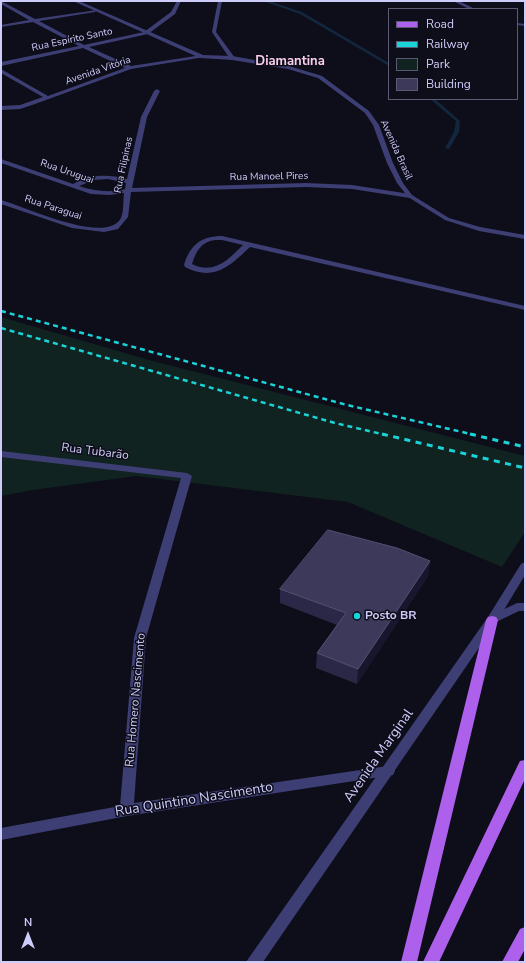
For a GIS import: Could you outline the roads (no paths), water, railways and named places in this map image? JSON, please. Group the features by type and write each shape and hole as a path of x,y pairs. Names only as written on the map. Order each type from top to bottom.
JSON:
{"main road":[{"path":"409,962 492,620"},
{"path":"431,962 525,765"},
{"path":"510,962 525,934"}],"street":[{"name":"Avenida Brasil","path":"76,1 202,57 232,58 289,68 320,77 367,112 376,125 390,163 400,183 410,196 447,219 478,229 525,237"},
{"path":"146,33 174,13 179,1"},
{"path":"220,1 214,32 232,58"},
{"path":"455,1 471,8"},
{"path":"1,2 32,21 130,68"},
{"path":"1,26 94,10"},
{"name":"Rua Espírito Santo","path":"1,64 146,33"},
{"name":"Avenida Vitória","path":"1,108 20,107 130,68 202,57"},
{"path":"1,71 48,98"},
{"name":"Rua Filipinas","path":"100,231 115,228 125,218 128,190 140,145 144,117 158,91"},
{"name":"Rua Uruguai","path":"1,161 92,192 118,193 128,190"},
{"path":"75,185 84,179 97,177 117,178 130,182"},
{"name":"Rua Manoel Pires","path":"128,190 306,186 352,187 410,196"},
{"name":"Rua Paraguai","path":"1,202 80,227 100,231"},
{"path":"248,244 224,267 218,270 204,270 192,268 188,265 199,243 203,239 212,237 222,238 248,244 525,308"},
{"name":"Rua Tubarão","path":"1,454 187,476"},
{"name":"Rua Homero Nascimento","path":"127,810 140,638 187,476"},
{"name":"Avenida Marginal","path":"254,962 492,620 525,566"},
{"path":"492,620 517,607 525,607"},
{"name":"Rua Quintino Nascimento","path":"1,834 127,810 388,771"}],"waterway":[{"path":"265,1 301,13 388,64"},
{"path":"433,100 458,121 457,132 447,148"}],"railway":[{"path":"1,311 347,405 475,435"},
{"path":"1,328 335,423 386,435"},
{"path":"382,434 525,468"},
{"path":"470,434 525,447"}],"place":[{"name":"Posto BR","path":"357,616"}],"district":[{"name":"Diamantina","path":"290,62"}]}
